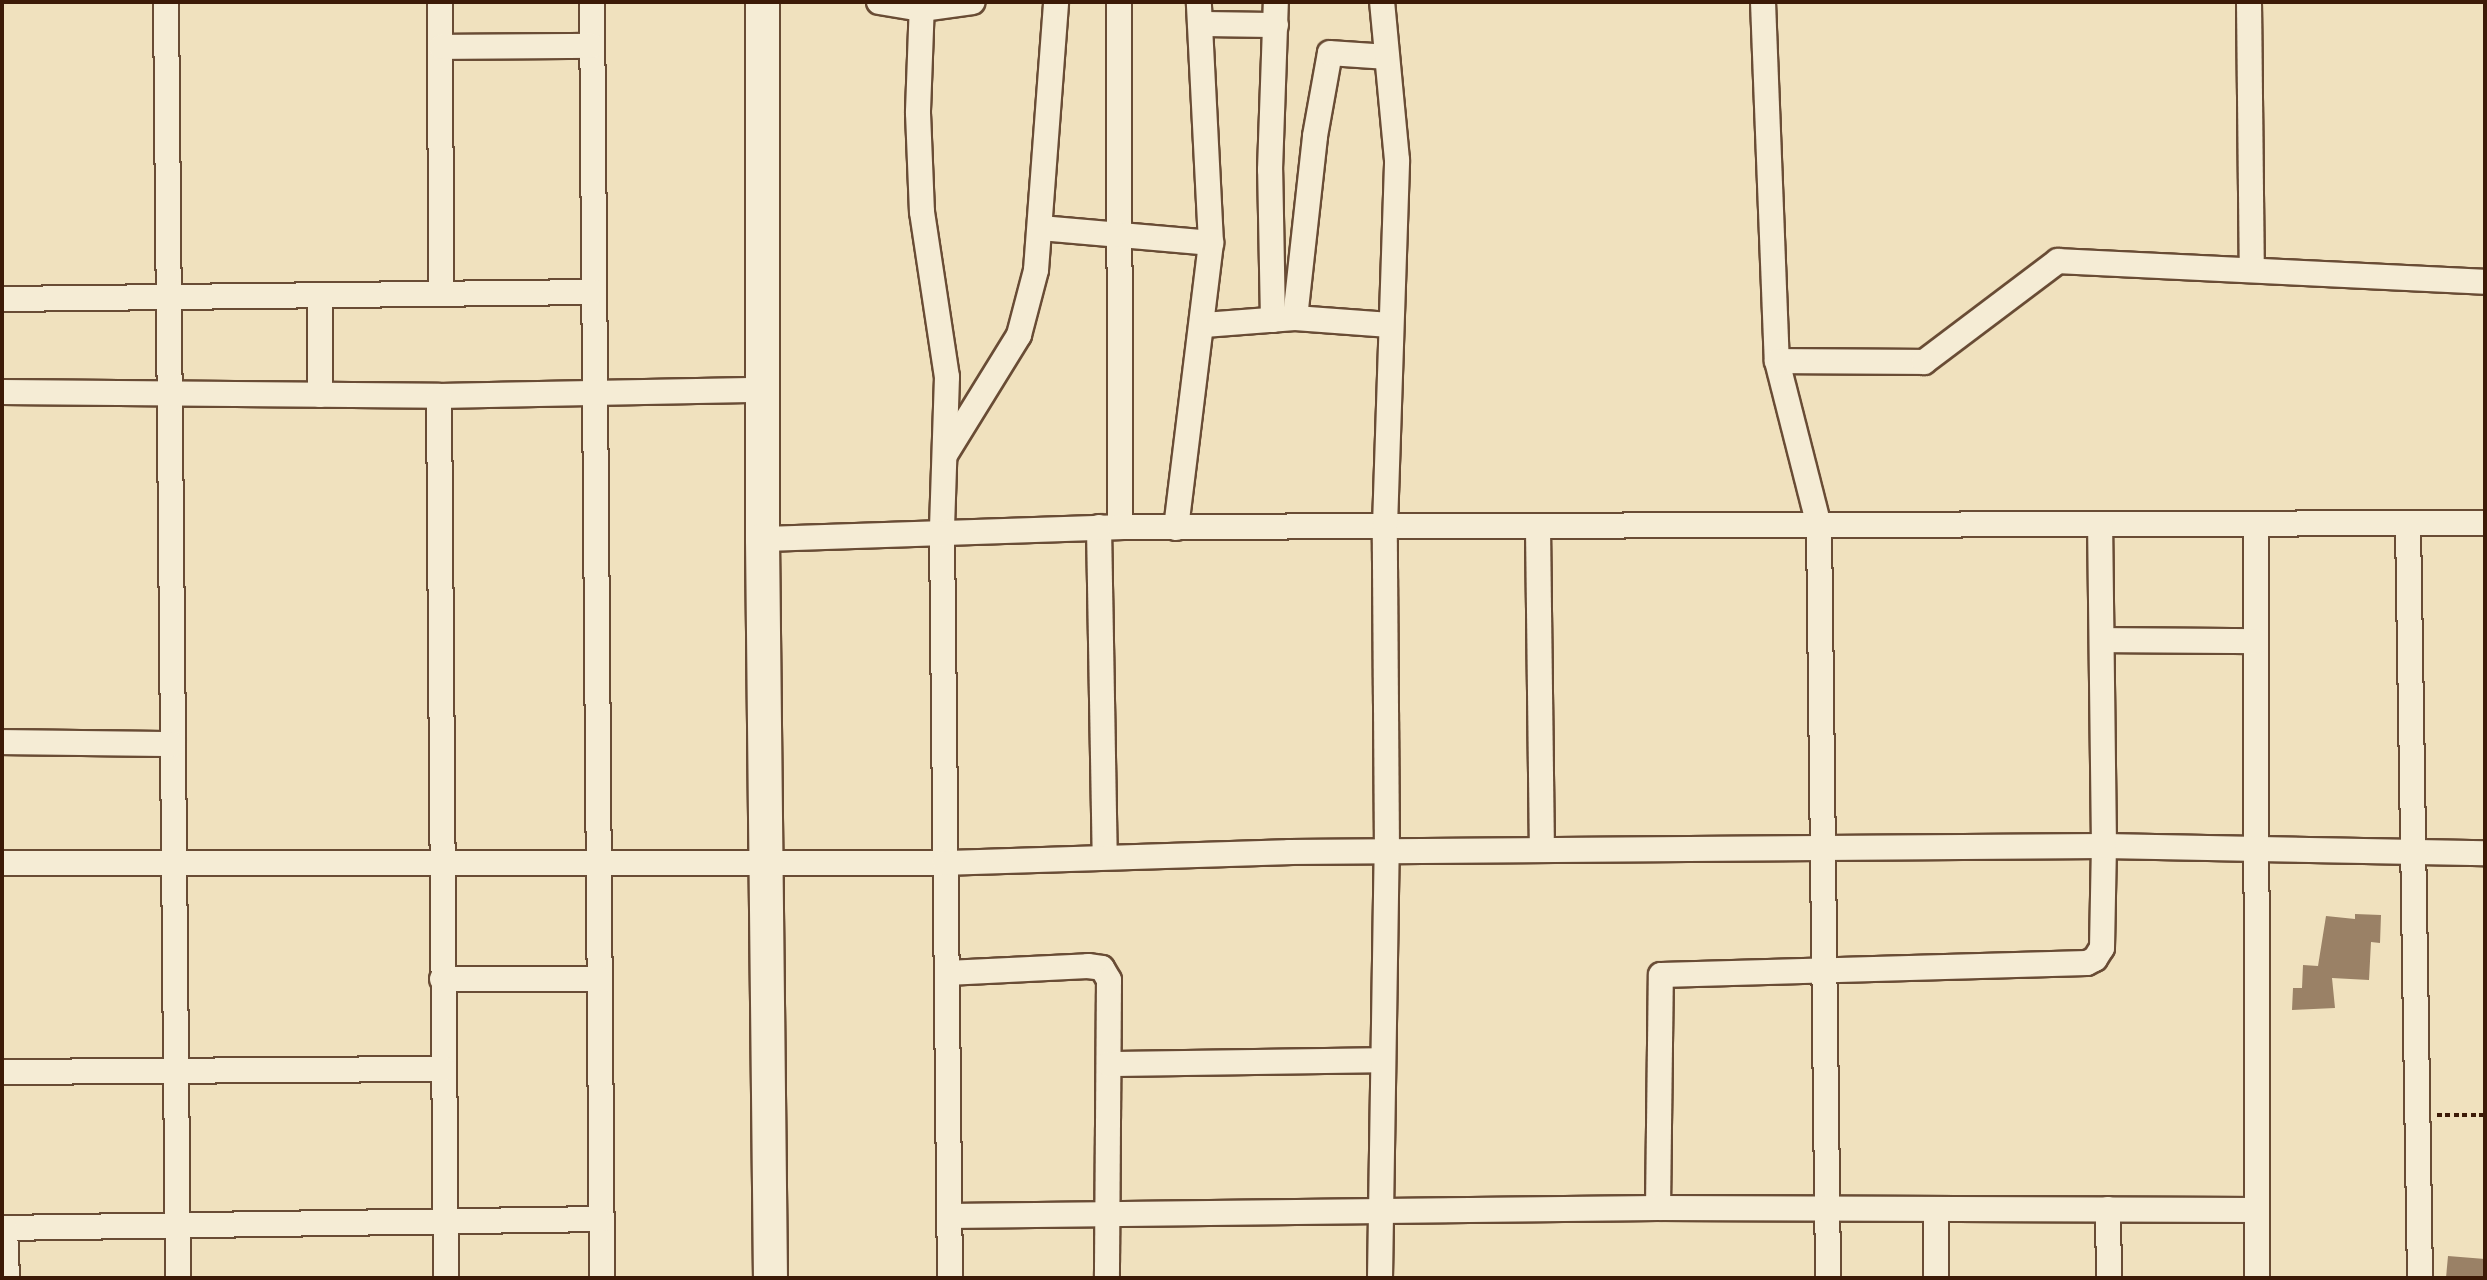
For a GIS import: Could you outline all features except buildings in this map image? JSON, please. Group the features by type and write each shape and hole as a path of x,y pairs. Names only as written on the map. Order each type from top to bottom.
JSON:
{"street":[{"path":"166,2 178,1278"},
{"path":"440,2 441,294"},
{"path":"592,2 602,1278"},
{"path":"762,2 762,538 770,1278"},
{"path":"879,2 922,5 973,2"},
{"path":"945,455 1019,335 1036,270 1056,2"},
{"path":"1105,857 1119,2"},
{"path":"1380,1278 1387,852 1385,526 1397,160 1382,2"},
{"path":"1763,2 1777,361 1819,526 1827,971 1828,1278"},
{"path":"2249,2 2252,268"},
{"path":"922,5 918,113 922,212 946,366 943,531 950,1278"},
{"path":"1176,528 1204,325 1210,243 1200,13 1276,13 1270,170 1284,319"},
{"path":"442,47 592,46"},
{"path":"1284,319 1330,53 1387,57"},
{"path":"1041,228 1210,243"},
{"path":"1777,361 1924,362 2058,261 2252,268 2485,282"},
{"path":"2,299 593,292"},
{"path":"320,295 320,395"},
{"path":"1204,325 1284,319 1390,325"},
{"path":"2,392 439,396 763,390"},
{"path":"439,396 446,1278"},
{"path":"762,538 1110,527 1538,528 2485,523"},
{"path":"1657,1208 1661,975 2087,963 2102,948 2104,846 2100,524"},
{"path":"2408,524 2411,850 2420,1278"},
{"path":"2256,525 2258,1278"},
{"path":"1538,528 1542,850"},
{"path":"2102,640 2256,641"},
{"path":"2,742 173,744"},
{"path":"2,863 945,863 1387,852 2104,846 2257,846 2485,853"},
{"path":"947,973 1102,968 1109,980 1107,1278"},
{"path":"442,979 599,979"},
{"path":"1109,1064 1384,1060"},
{"path":"2,1072 443,1069"},
{"path":"949,1216 1657,1208 2257,1210"},
{"path":"2108,1209 2109,1278"},
{"path":"1936,1210 1936,1278"},
{"path":"7,1278 3,1228 445,1219 602,1219"}],"path":[{"path":"2418,1115 2485,1115"}]}
